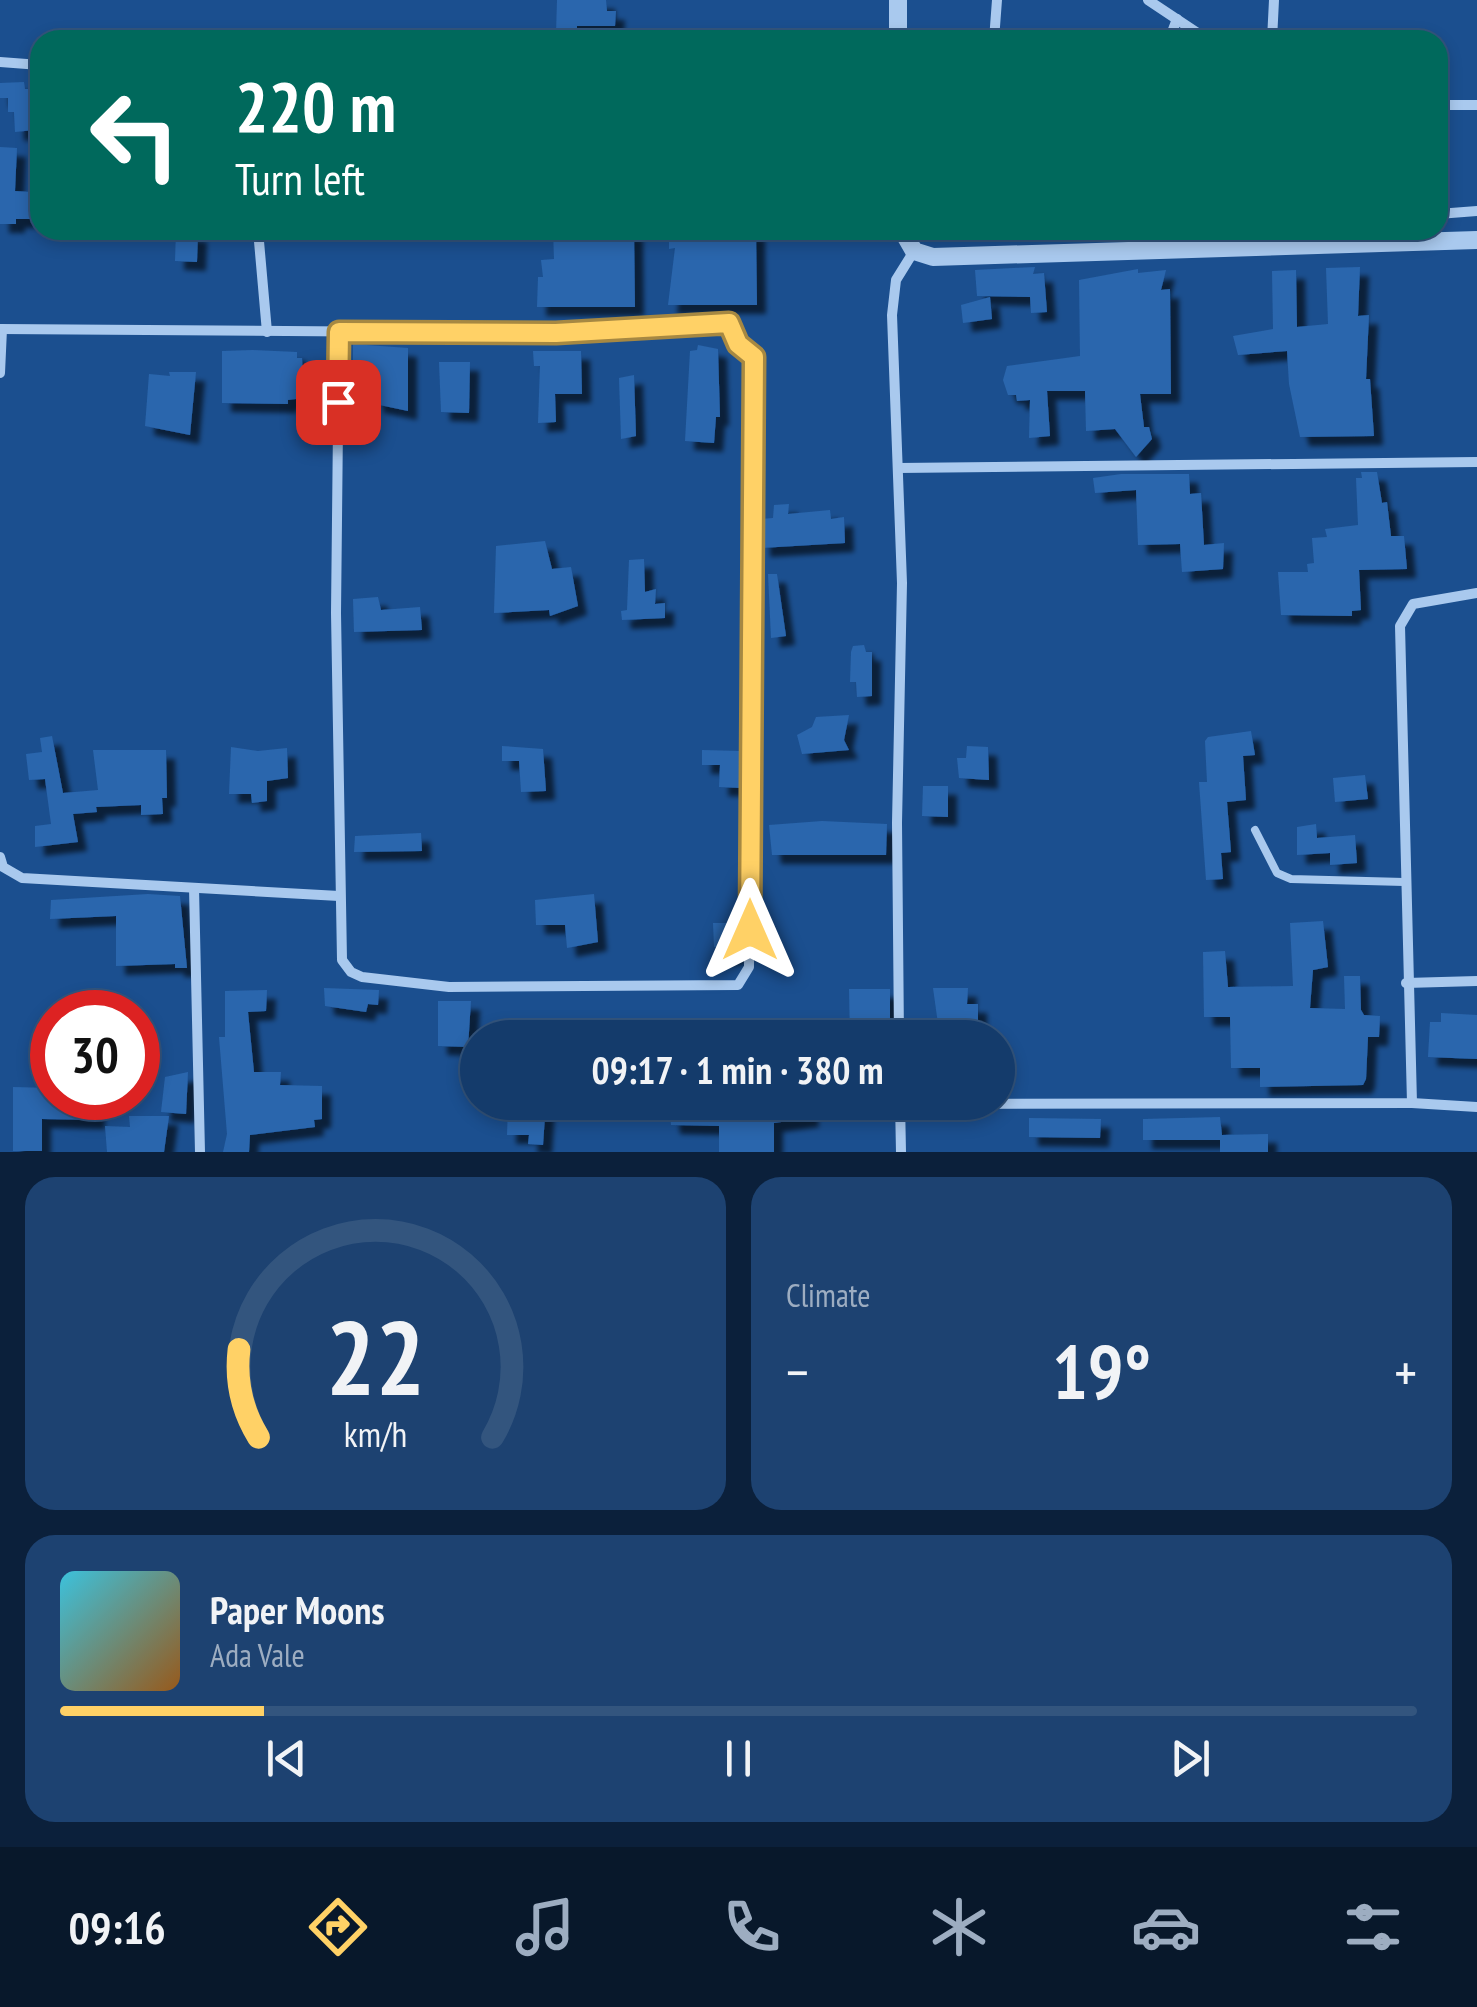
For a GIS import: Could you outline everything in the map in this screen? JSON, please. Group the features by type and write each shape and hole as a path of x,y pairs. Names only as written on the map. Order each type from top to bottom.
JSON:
{"street":[{"path":"898,0 898,30"},
{"path":"995,30 997,0"},
{"path":"1148,0 1193,30"},
{"path":"1272,30 1274,0"},
{"path":"1173,30 1177,19"},
{"path":"0,62 30,64"},
{"path":"1448,105 1477,105"},
{"path":"1448,213 1477,210"},
{"path":"259,240 267,332"},
{"path":"908,240 914,251 945,257 1477,240"},
{"path":"945,257 949,240"},
{"path":"899,1020 896,824 902,583 892,314 896,280 914,251"},
{"path":"0,373 1,329 556,333 729,323 738,344 748,348 754,357 750,967 744,980 730,987 449,987 374,980 350,972 342,960 339,332"},
{"path":"898,468 1477,462"},
{"path":"1412,1103 1400,626 1413,604 1477,593"},
{"path":"0,857 4,867 22,878 339,896"},
{"path":"194,888 200,1152"},
{"path":"1406,983 1477,980"},
{"path":"1015,1103 1477,1106"},
{"path":"900,1120 901,1152"}],"lane":[{"path":"1255,830 1277,873 1291,880 1404,882"}],"building":[{"path":"557,0 606,0 607,11 616,11 615,26 556,30"},
{"path":"24,82 25,89 30,89 30,130 15,132 14,112 8,112 8,98 0,98 0,83"},
{"path":"0,147 17,148 15,191 30,192 30,219 0,224"},
{"path":"176,240 198,240 197,262 175,261"},
{"path":"553,240 634,240 635,307 537,307 538,277 543,277 541,260 554,259"},
{"path":"669,240 756,240 757,305 668,305 675,248 669,249"},
{"path":"1035,267 1033,274 1044,273 1047,312 1031,313 1030,297 977,296 975,270"},
{"path":"1360,267 1358,316 1369,315 1366,379 1370,379 1374,436 1300,437 1287,351 1238,355 1233,336 1273,329 1272,271 1296,270 1297,327 1328,324 1326,268"},
{"path":"1138,269 1138,273 1166,270 1161,290 1170,289 1171,394 1140,394 1144,427 1149,427 1152,439 1136,457 1115,429 1086,431 1085,391 1047,391 1050,436 1029,438 1030,400 1017,401 1016,395 1008,395 1003,380 1007,366 1080,356 1079,280"},
{"path":"990,297 992,319 963,323 961,305"},
{"path":"353,344 408,348 408,411 375,404 371,376 353,376"},
{"path":"698,345 718,349 720,417 716,417 714,443 685,441 690,351 697,350"},
{"path":"222,351 297,352 297,358 302,358 304,391 296,391 296,399 288,400 288,404 222,403"},
{"path":"533,351 581,351 582,394 555,394 556,422 538,423 540,366 534,366"},
{"path":"439,362 470,362 469,413 441,412"},
{"path":"169,372 196,372 190,435 145,426 149,374 170,376"},
{"path":"634,375 636,436 621,439 619,378"},
{"path":"1361,472 1377,472 1382,503 1387,502 1391,536 1404,536 1407,569 1359,570 1361,610 1352,611 1352,616 1281,615 1278,572 1308,572 1307,564 1314,563 1312,538 1327,537 1325,529 1358,525 1356,478 1362,478"},
{"path":"1189,474 1190,494 1201,493 1204,545 1224,543 1223,569 1182,572 1180,544 1138,545 1136,490 1095,493 1093,478"},
{"path":"789,504 788,514 830,510 831,519 844,517 845,543 761,548 761,519 773,518 774,505"},
{"path":"545,541 552,569 571,567 578,606 550,616 549,610 494,613 496,546"},
{"path":"644,559 645,592 656,589 655,604 665,603 665,618 622,620 621,611 627,610 629,560"},
{"path":"768,574 777,574 786,636 771,638"},
{"path":"378,597 381,610 420,607 422,630 354,632 353,599"},
{"path":"864,645 866,652 872,652 872,696 857,697 856,682 850,682 851,652 853,646"},
{"path":"849,715 844,740 849,750 802,754 797,735 812,727 816,717"},
{"path":"1251,731 1255,755 1243,756 1246,800 1227,802 1231,852 1221,853 1223,879 1206,880 1199,782 1207,782 1205,741 1208,737"},
{"path":"52,736 63,793 98,790 93,750 166,750 167,798 162,798 163,814 141,815 141,805 96,807 97,812 73,814 78,842 35,847 35,826 51,824 45,779 29,780 26,754 42,752 40,738"},
{"path":"502,746 543,749 546,791 521,792 519,761 502,761"},
{"path":"967,746 988,747 989,780 959,778 957,758 966,758"},
{"path":"231,747 258,751 287,748 288,778 267,781 267,801 252,803 251,794 229,794"},
{"path":"702,750 740,751 741,788 719,787 720,765 702,765"},
{"path":"1365,775 1368,799 1335,802 1333,778"},
{"path":"923,786 948,786 948,817 922,816"},
{"path":"822,821 887,824 886,855 772,855 769,825"},
{"path":"1316,824 1317,838 1355,835 1357,863 1330,865 1330,853 1297,855 1297,827"},
{"path":"421,833 422,851 354,852 355,836"},
{"path":"594,894 598,942 567,948 565,925 536,925 535,900"},
{"path":"180,896 187,968 175,968 175,964 116,966 116,916 50,919 51,900"},
{"path":"1323,921 1328,967 1313,970 1310,1008 1345,1009 1344,976 1360,976 1361,1010 1364,1015 1380,1016 1379,1037 1368,1037 1366,1079 1363,1085 1260,1087 1260,1068 1231,1068 1230,1017 1204,1017 1203,952 1225,951 1228,987 1293,986 1290,923"},
{"path":"713,923 735,923 736,955 719,956 719,947 714,947"},
{"path":"324,988 379,990 378,1005 368,1004 366,1012 325,1006"},
{"path":"933,988 968,988 967,1004 978,1004 978,1020 937,1020"},
{"path":"849,989 890,989 890,1020 850,1020"},
{"path":"267,990 266,1011 248,1012 254,1072 281,1072 280,1085 322,1086 322,1119 314,1120 315,1127 250,1135 249,1152 223,1152 227,1134 219,1037 225,1037 225,991"},
{"path":"438,1001 471,1001 470,1020 460,1020 460,1047 438,1046"},
{"path":"1441,1013 1477,1015 1477,1059 1428,1057 1430,1022 1441,1022"},
{"path":"188,1072 186,1114 161,1112 165,1077"},
{"path":"13,1087 30,1087 30,1120 42,1120 42,1151 13,1151"},
{"path":"160,1116 169,1116 164,1152 107,1152 105,1126 130,1127 129,1120 160,1120"},
{"path":"1220,1117 1222,1135 1268,1134 1268,1152 1220,1152 1220,1140 1143,1140 1143,1119"},
{"path":"1029,1118 1101,1119 1100,1138 1029,1137"},
{"path":"508,1120 545,1120 543,1145 528,1144 529,1135 507,1135"},
{"path":"671,1120 796,1120 774,1123 774,1152 719,1152 719,1126 671,1125"}],"route":[{"path":"338,402 339,332 556,333 729,323 738,344 748,348 754,357 750,930"}]}
